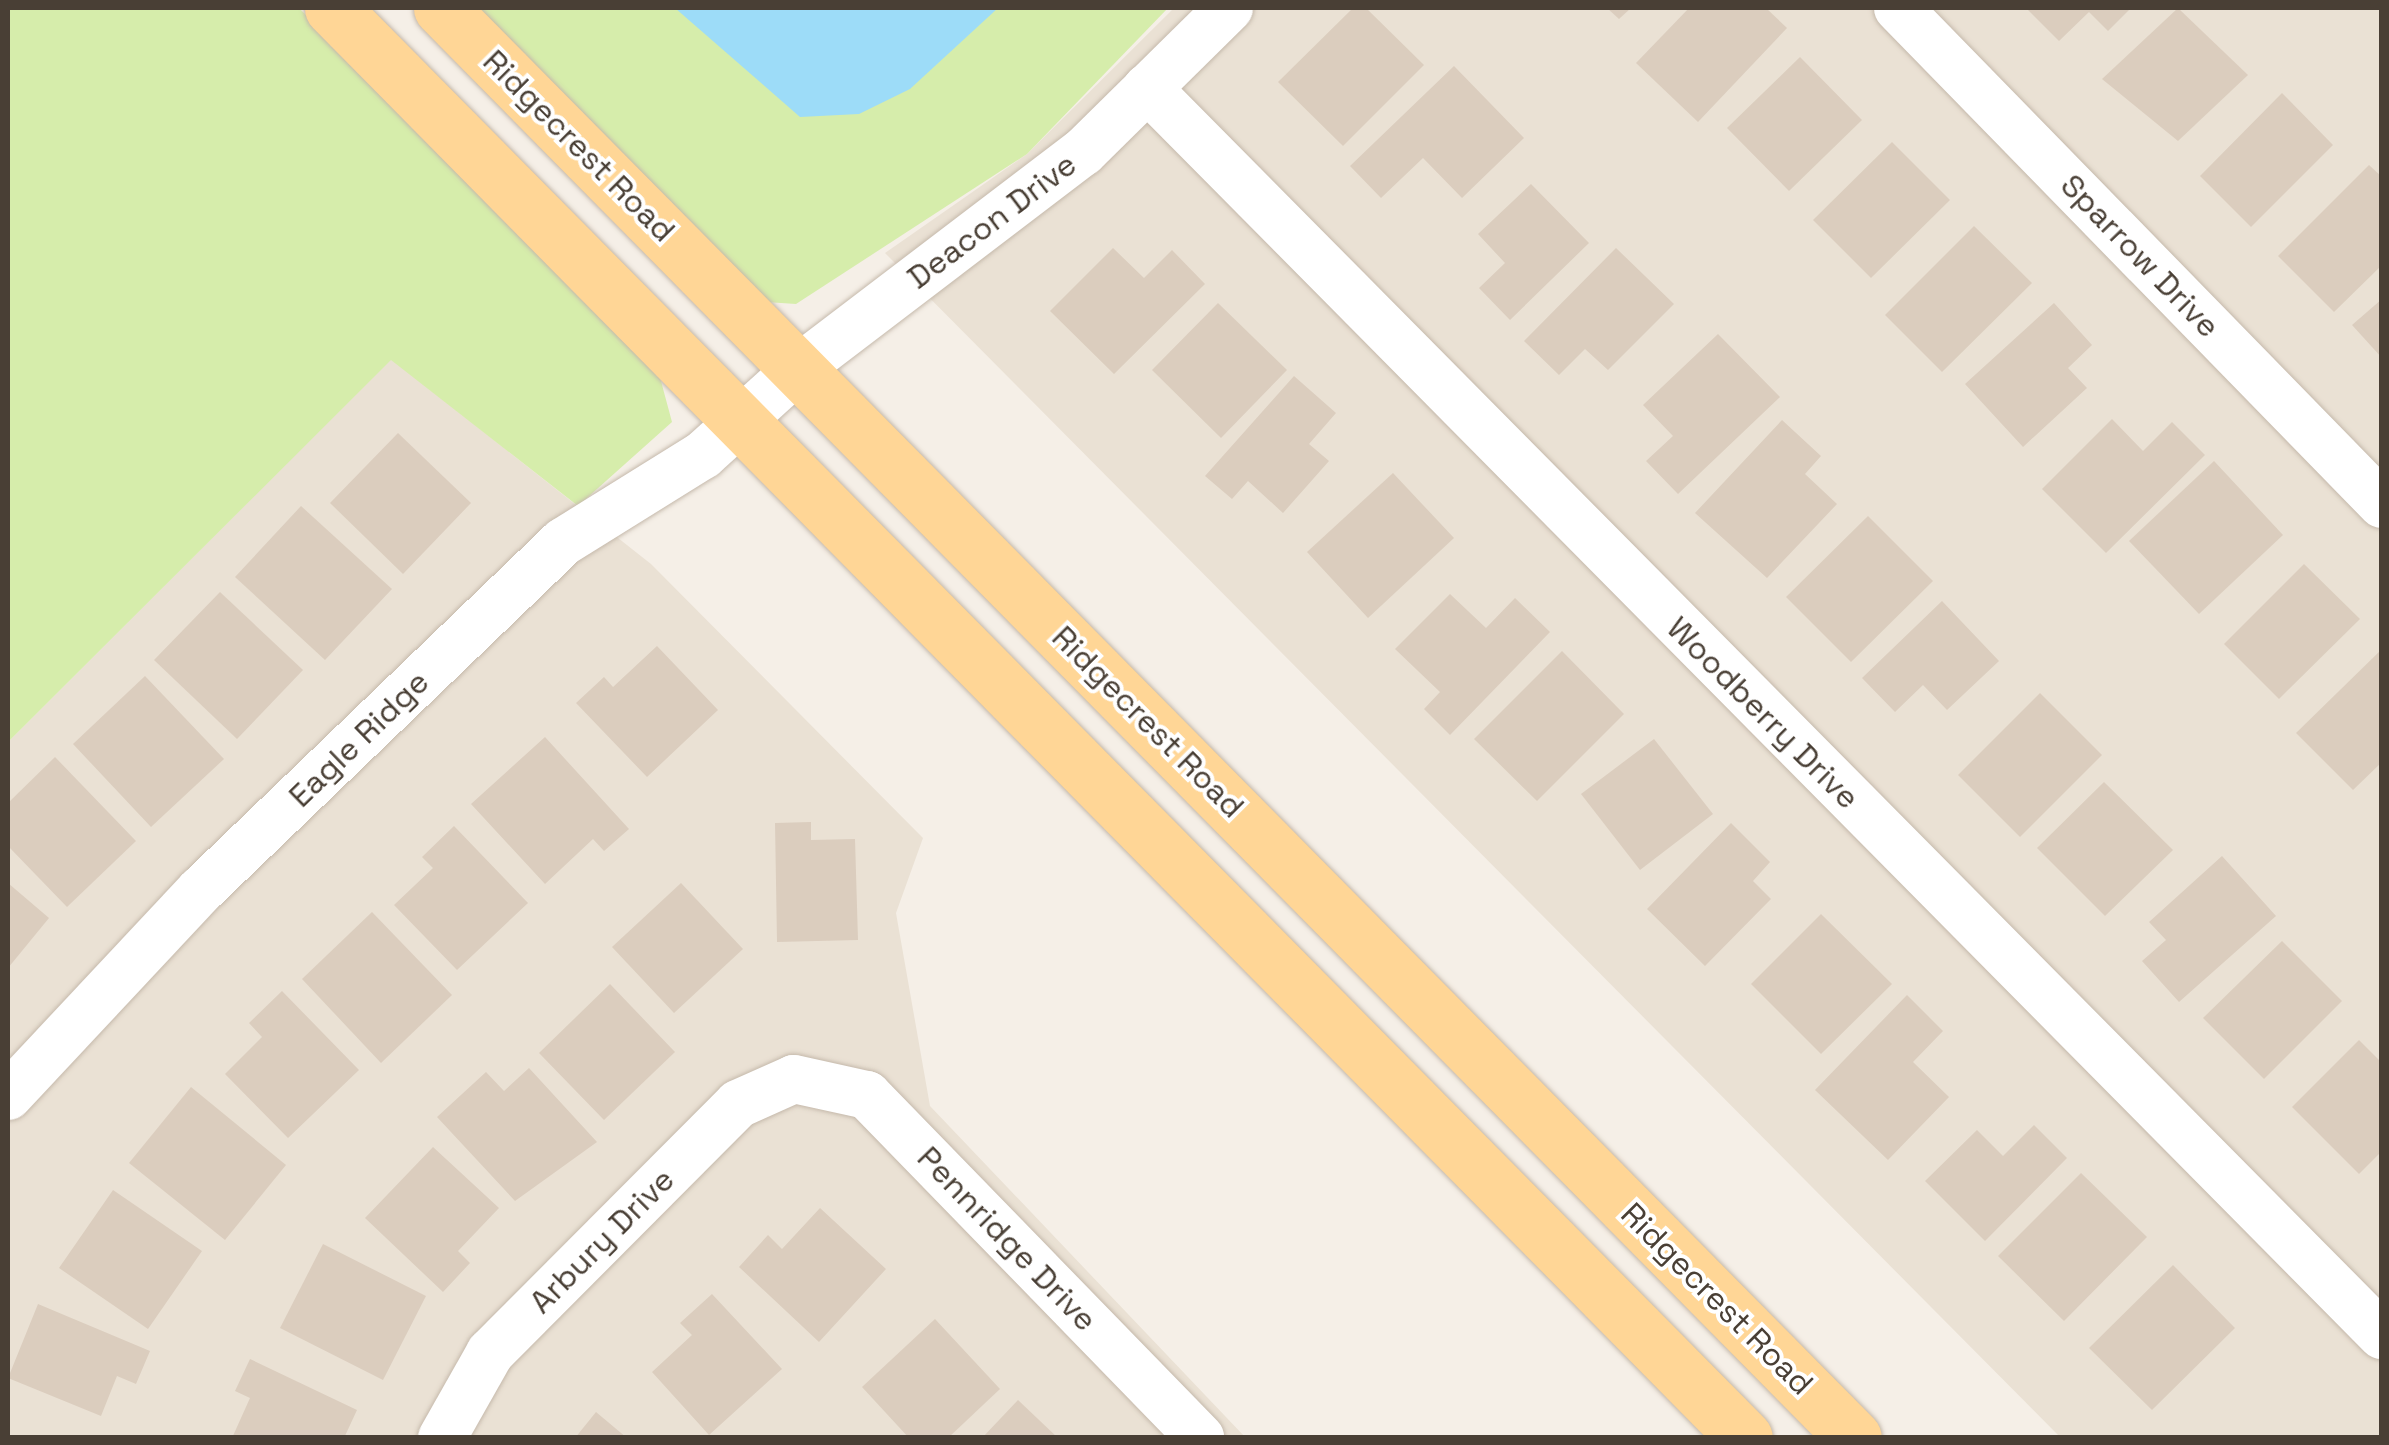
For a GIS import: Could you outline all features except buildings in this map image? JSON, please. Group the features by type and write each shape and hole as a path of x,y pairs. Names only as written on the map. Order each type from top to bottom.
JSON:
{"main road":[{"path":"332,8 1745,1438"},
{"name":"Ridgecrest Road","path":"441,8 1854,1438"}],"street":[{"name":"Deacon Drive","path":"744,422 799,368 1083,152 1228,8"},
{"name":"Sparrow Drive","path":"1898,8 2382,504"},
{"name":"Woodberry Drive","path":"1147,88 2382,1335"},
{"name":"Eagle Ridge","path":"8,1096 126,965 564,542 744,422"},
{"name":"Arbury Drive","path":"442,1438 490,1353 738,1104 794,1079"},
{"name":"Pennridge Drive","path":"794,1079 867,1094 1200,1438"}],"shaded area":[{"path":"1174,8 2381,8 2381,1437 2060,1437 885,253 1027,154"},
{"path":"391,359 651,564 923,838 896,913 930,1106 1245,1437 8,1438 8,742"}],"green space":[{"path":"8,8 299,8 658,370 672,422 578,506 391,360 8,742"},
{"path":"466,8 1168,8 1027,154 796,304 766,302"}],"water":[{"path":"675,8 998,8 910,89 859,114 800,117"}]}
